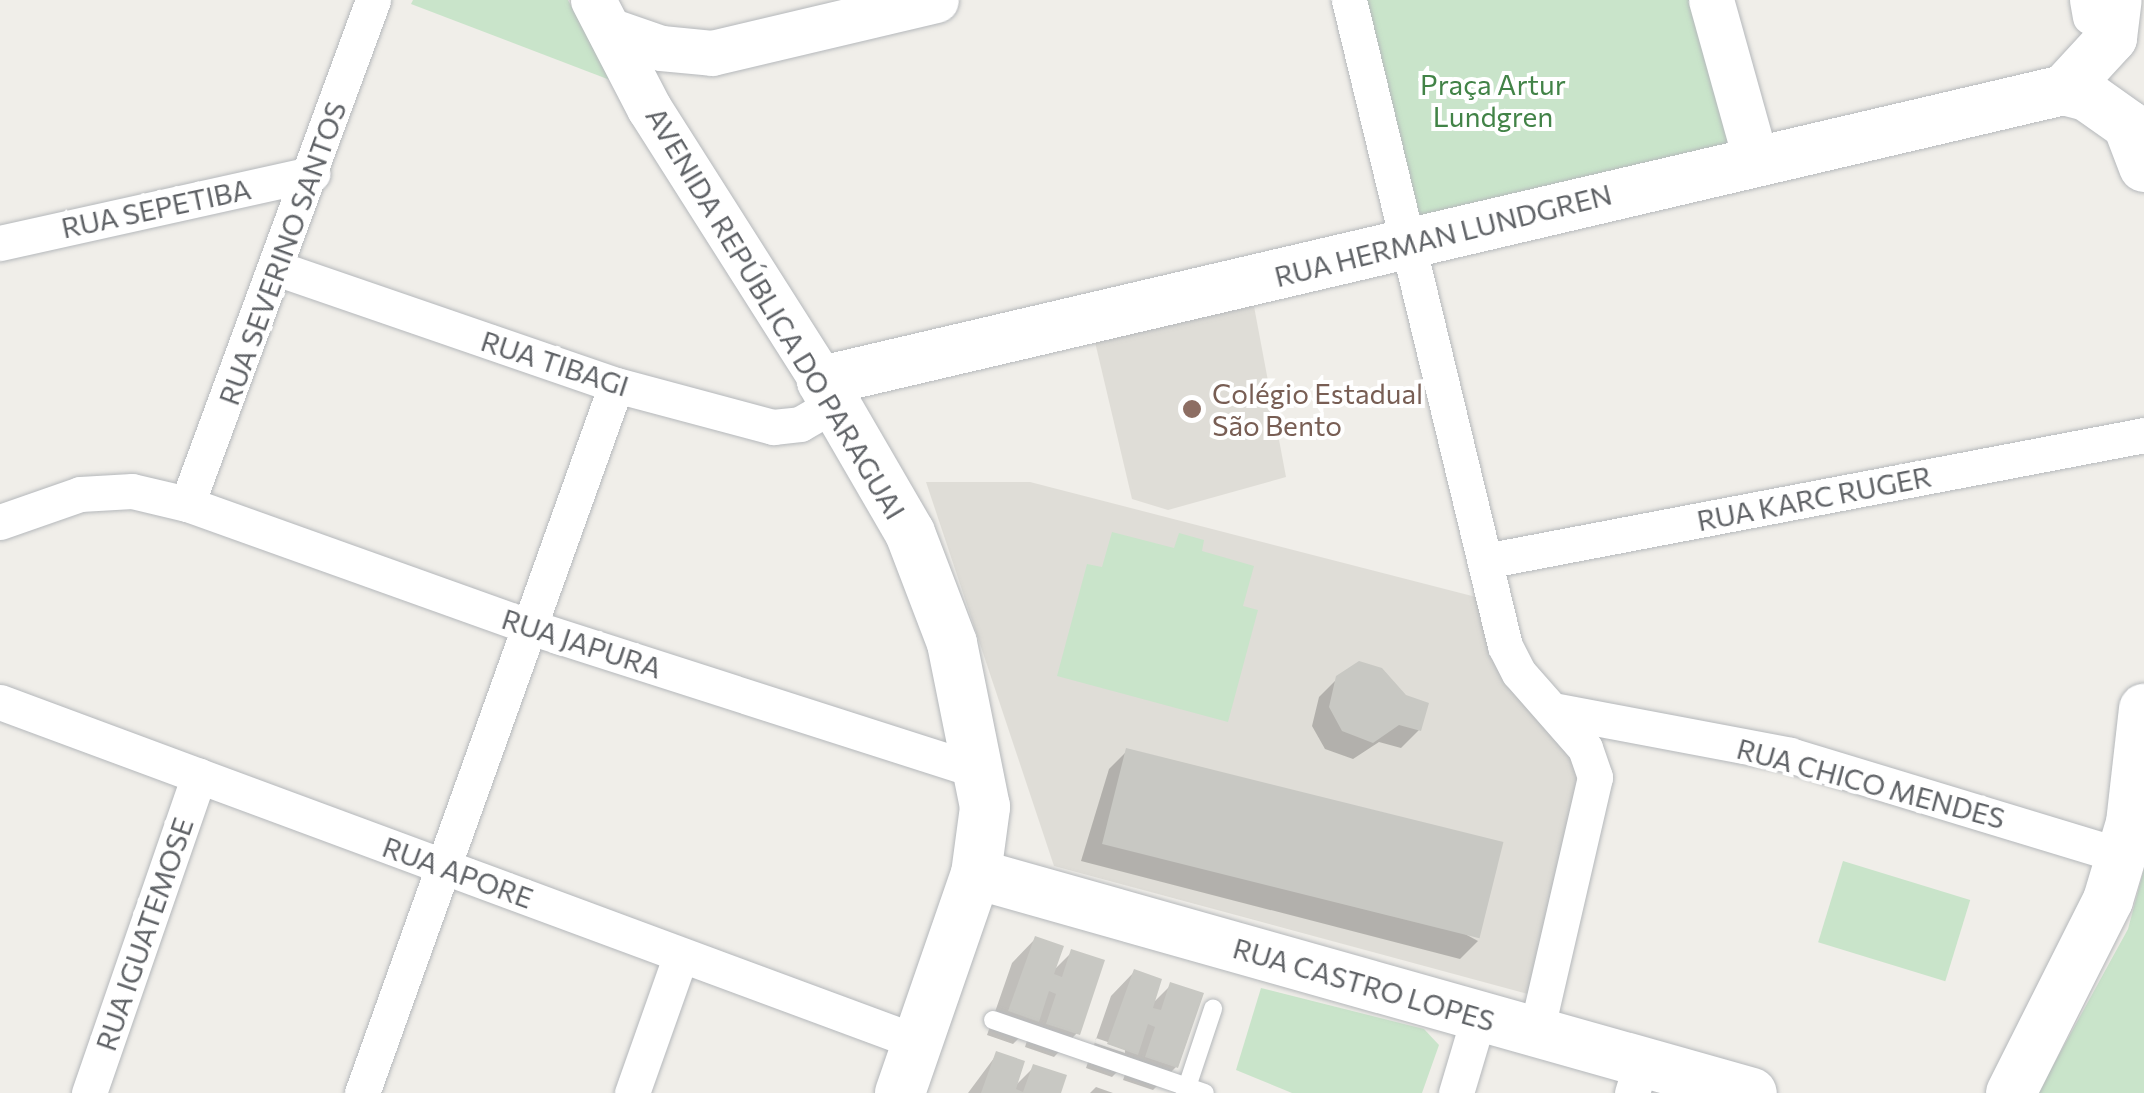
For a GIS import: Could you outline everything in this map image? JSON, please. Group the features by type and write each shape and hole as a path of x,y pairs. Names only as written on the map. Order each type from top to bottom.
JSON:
{"main road":[{"path":"2098,5 2112,38 2064,90 2087,96 2128,124 2144,167"},
{"name":"RUA HERMAN LUNDGREN","path":"828,392 1755,158 2064,90"},
{"name":"AVENIDA REPÚBLICA DO PARAGUAI","path":"828,392 910,533 952,643 985,807 976,874 900,1093"},
{"path":"2011,1093 2090,942 2122,856 2144,710"},
{"name":"RUA CASTRO LOPES","path":"976,874 1536,1032 1637,1078 1752,1093"}],"street":[{"name":"RUA SEVERINO SANTOS","path":"187,504 312,174 373,0"},
{"path":"601,15 661,48 712,53 936,0"},
{"path":"1349,0 1404,245 1505,646 1519,673 1558,711 1585,748 1595,777 1536,1032"},
{"path":"1710,0 1755,158"},
{"name":"AVENIDA REPÚBLICA DO PARAGUAI","path":"601,15 656,117 828,392"},
{"path":"656,117 678,82 712,53"},
{"name":"RUA SEPETIBA","path":"0,243 312,174"},
{"name":"RUA TIBAGI","path":"276,268 616,385 787,429 828,392"},
{"path":"362,1093 616,385"},
{"name":"RUA KARC RUGER","path":"1485,561 2144,435"},
{"name":"RUA JAPURA","path":"0,522 80,494 132,492 187,504 530,626 981,772"},
{"name":"RUA APORE","path":"0,702 917,1042"},
{"name":"RUA CHICO MENDES","path":"1558,711 1790,756 2122,856"},
{"name":"RUA IGUATEMOSE","path":"89,1093 199,776"},
{"path":"632,1093 681,955"},
{"path":"1456,1093 1480,1016"}],"lane":[{"path":"993,1020 1193,1091 1214,1010"}],"shaded area":[{"name":"Colégio Estadual São Bento","path":"1253,301 1286,477 1168,510 1132,499 1095,342"},
{"path":"926,482 1030,482 1476,597 1584,774 1528,994 1054,866"}],"green space":[{"path":"413,0 568,0 610,80 411,4"},
{"name":"Praça Artur Lundgren","path":"1363,0 1697,0 1738,147 1420,220"},
{"path":"1112,532 1174,548 1179,533 1204,540 1202,551 1254,566 1243,606 1258,610 1228,722 1057,676 1087,564 1102,567"},
{"path":"1843,861 1970,900 1945,981 1818,942"},
{"path":"2144,869 2144,1093 2038,1093 2128,929"},
{"path":"1261,988 1424,1029 1439,1045 1422,1093 1292,1093 1236,1070"}],"building":[{"path":"1359,661 1382,668 1406,695 1429,703 1421,731 1399,725 1373,743 1342,731 1329,707 1336,676"},
{"path":"1126,748 1503,842 1479,938 1102,844"},
{"path":"1035,936 1064,946 1054,974 1062,977 1071,949 1105,960 1080,1035 1046,1024 1056,994 1049,991 1039,1022 1008,1011"},
{"path":"1134,969 1162,979 1153,1008 1161,1010 1170,982 1204,993 1178,1068 1145,1057 1155,1027 1148,1024 1138,1055 1107,1044"},
{"path":"996,1051 1025,1061 1016,1089 1023,1092 1033,1064 1067,1075 1061,1093 981,1093"}],"place":[{"name":"Colégio Estadual São Bento","path":"1192,409"}]}
